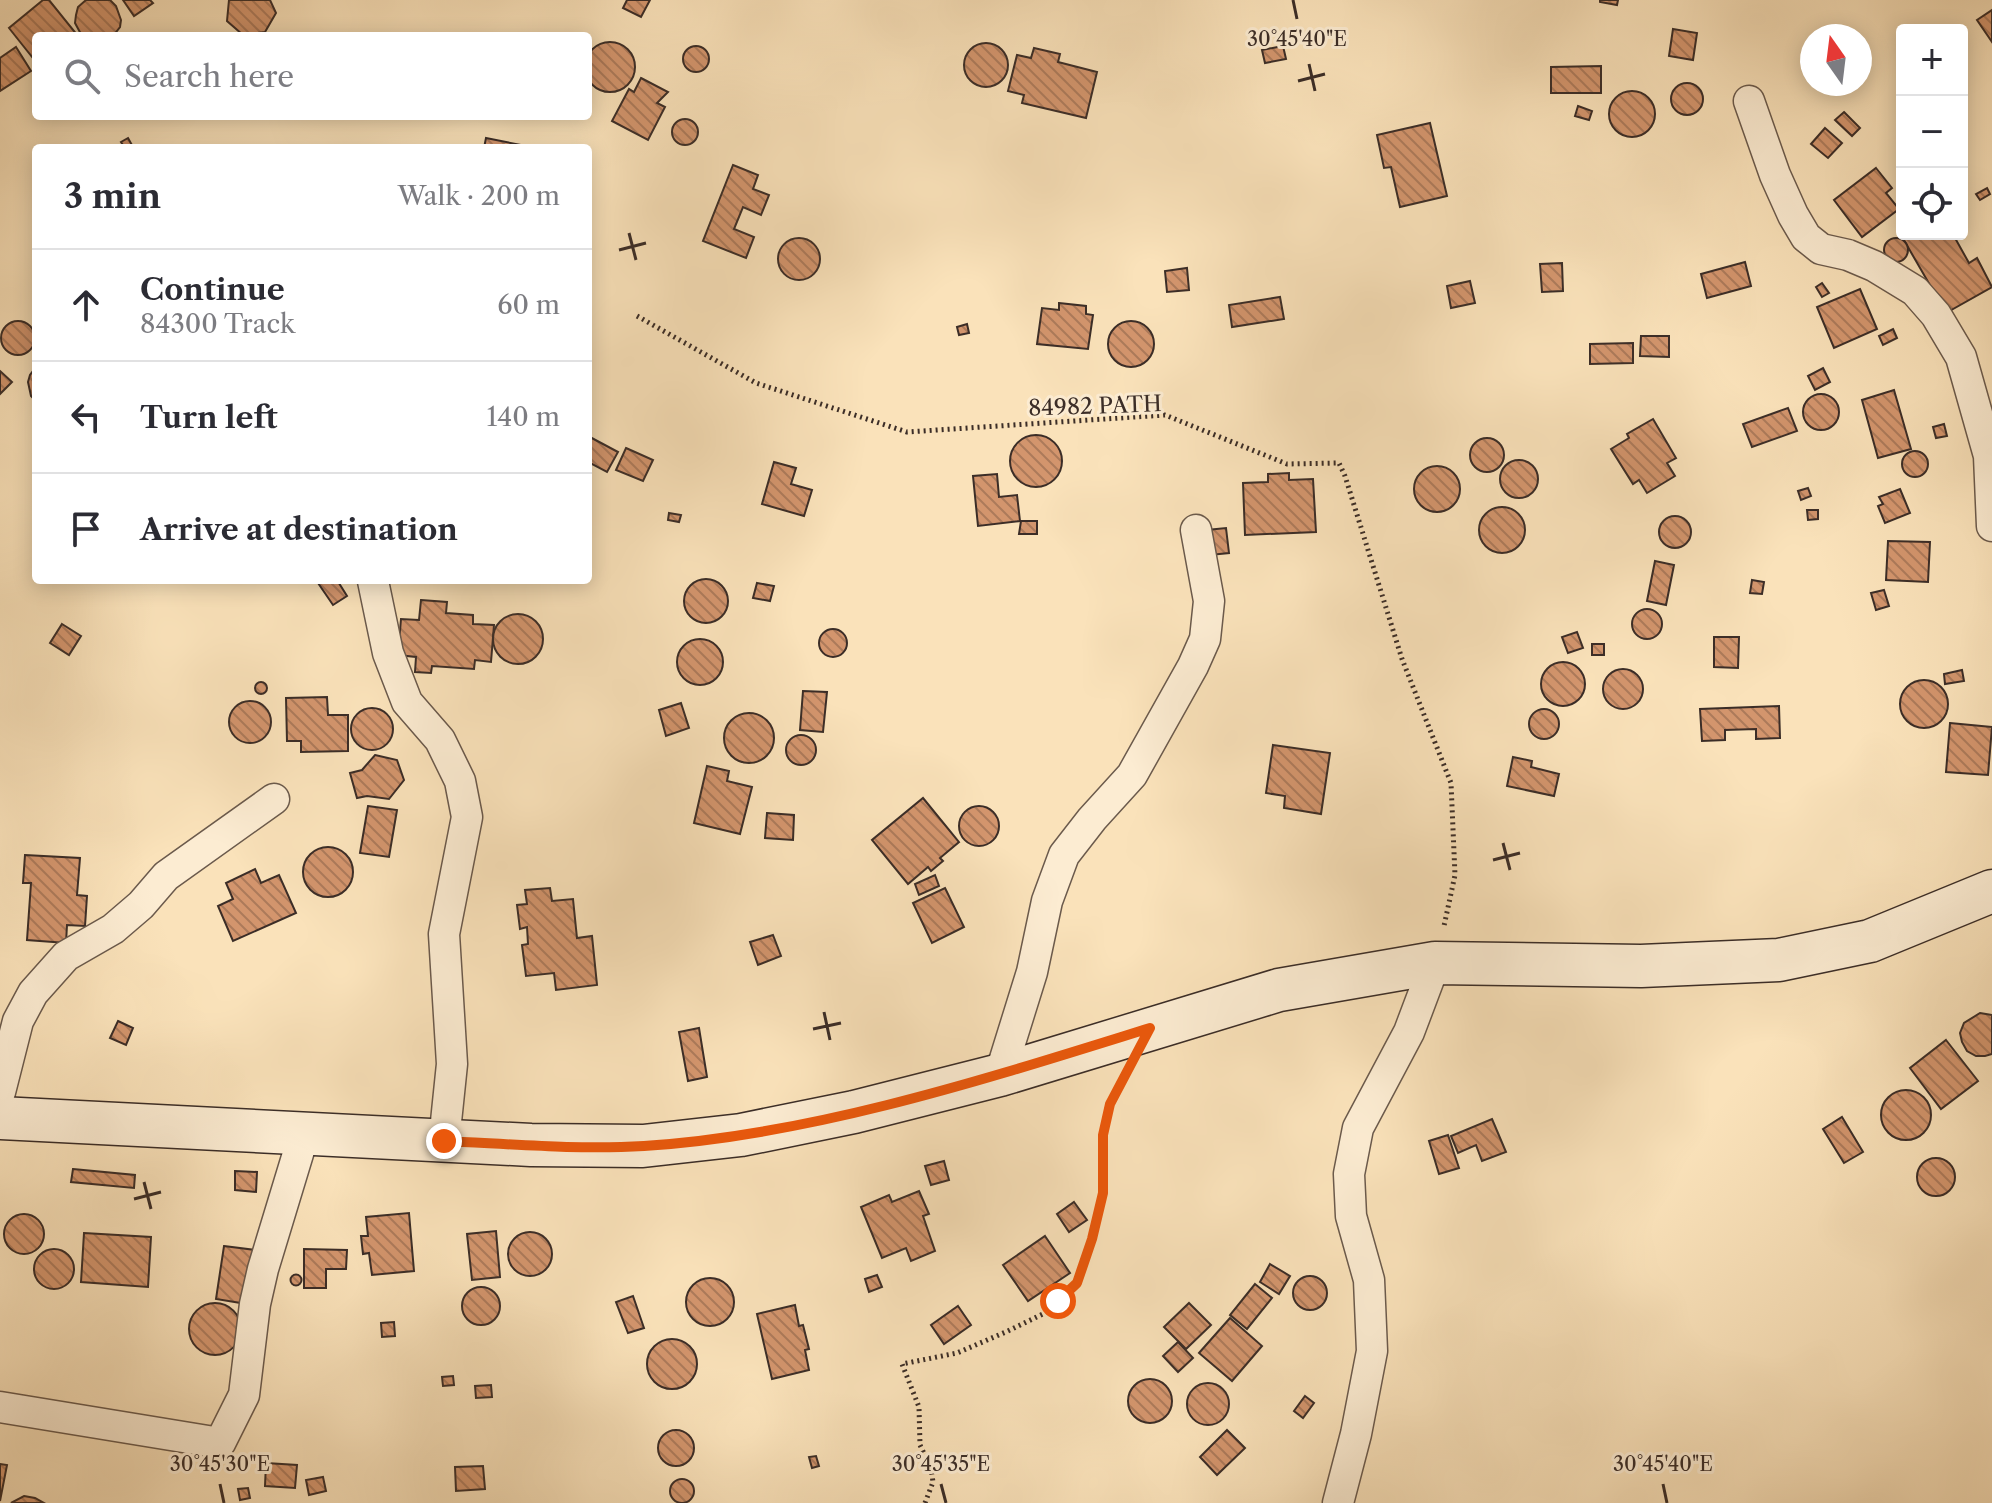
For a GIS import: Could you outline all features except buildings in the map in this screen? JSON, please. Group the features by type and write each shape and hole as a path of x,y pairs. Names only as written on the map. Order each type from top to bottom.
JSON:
{"street":[{"path":"1749,101 1775,175 1806,237 1821,249 1848,255 1874,266 1915,291 1936,315 1961,357 1989,456 1992,526"},
{"path":"1000,1075 1032,972 1047,901 1064,855 1132,775 1205,639 1209,601 1196,530"},
{"path":"374,584 388,653 407,702 440,740 460,781 467,817 444,934 452,1064 444,1141"},
{"path":"0,1092 18,1021 33,993 66,956 113,929 141,905 166,876 274,799"},
{"path":"0,1118 444,1141 643,1146 713,1138 854,1112 1000,1075 1279,990 1435,963 1641,966 1779,960 1870,941 1992,891"},
{"path":"1338,1503 1356,1434 1372,1351 1369,1280 1351,1216 1349,1174 1358,1128 1409,1032 1435,963"},
{"path":"0,1407 220,1443 244,1395 255,1304 263,1269 304,1134"}],"path":[{"name":"84982 PATH","path":"637,316 756,383 907,432 1165,415 1287,464 1339,463 1402,659 1451,783 1455,875 1435,963"},
{"path":"925,1503 933,1482 931,1468 920,1445 919,1407 902,1364 957,1353 1008,1331 1049,1311 1077,1283 1103,1193 1103,1135 1110,1104 1150,1028"}],"route":[{"path":"444,1141 643,1146 741,1135 854,1112 1000,1075 1150,1028 1110,1104 1103,1135 1103,1193 1092,1239 1077,1283 1058,1301"}]}
